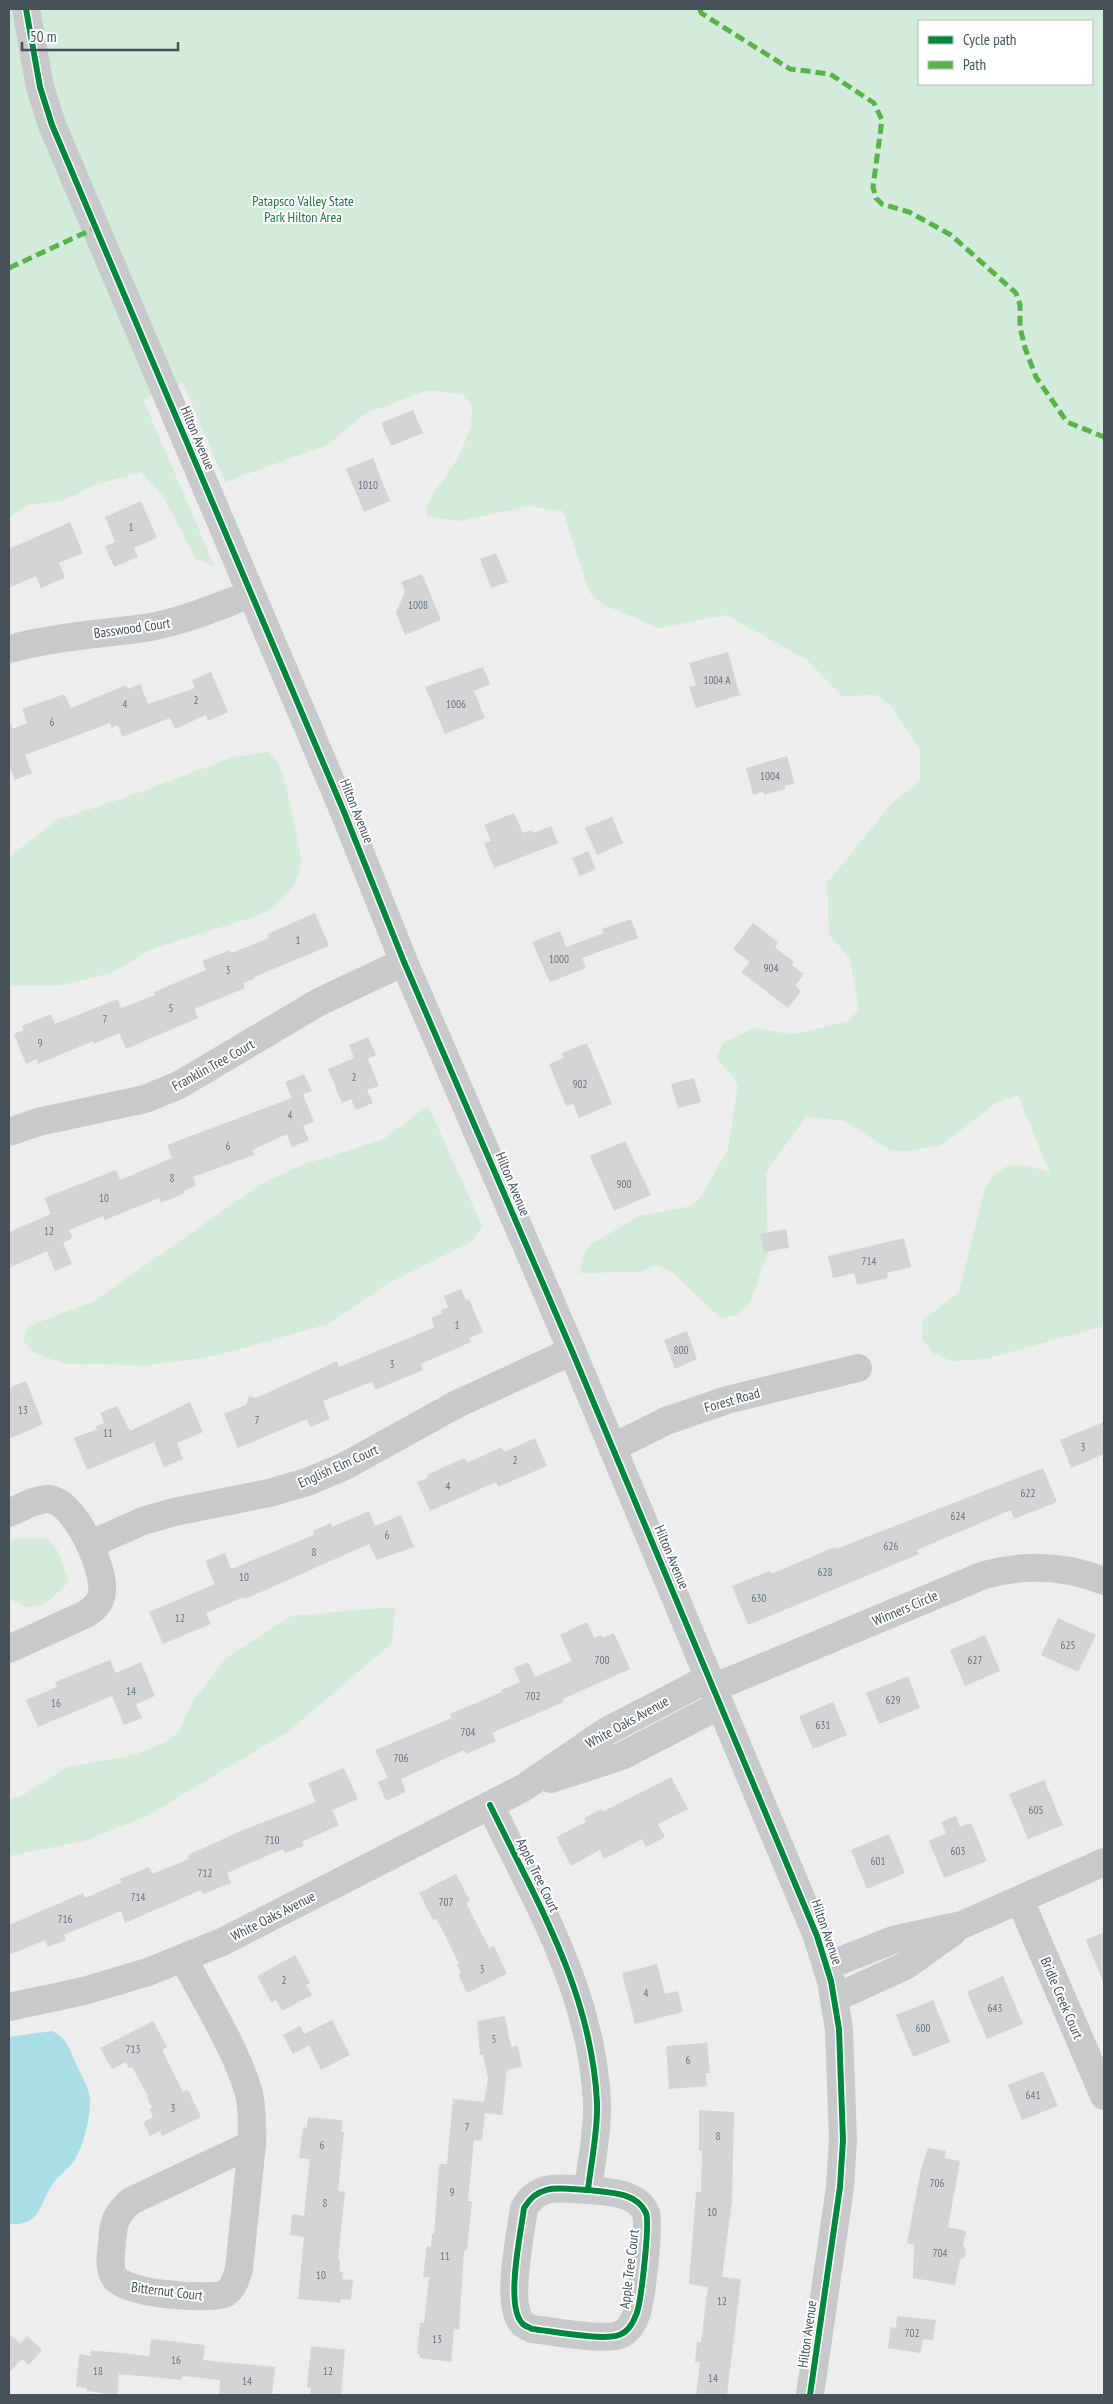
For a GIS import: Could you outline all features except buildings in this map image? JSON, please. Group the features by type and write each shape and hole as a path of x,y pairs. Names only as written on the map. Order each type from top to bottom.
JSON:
{"street":[{"name":"Hilton Avenue","path":"26,9 40,87 52,125 344,812 404,962 572,1351 792,1872 827,1966 835,1998 842,2088 840,2187 810,2395"},
{"name":"Basswood Court","path":"9,650 65,636 146,628 176,621 251,594"},
{"name":"Franklin Tree Court","path":"9,1132 38,1122 145,1099 179,1085 319,1002 404,962"},
{"name":"English Elm Court","path":"91,1544 143,1521 174,1512 269,1493 307,1482 360,1458 456,1404 572,1351"},
{"name":"Forest Road","path":"612,1448 666,1421 727,1400 858,1368"},
{"path":"9,1513 49,1499 60,1503 73,1516 91,1544 101,1582 102,1597 95,1607 86,1614 9,1648"},
{"name":"Winners Circle","path":"714,1690 993,1573 1020,1568 1057,1568 1104,1581"},
{"name":"White Oaks Avenue","path":"9,2007 84,1991 183,1958 222,1942 523,1788 622,1756 714,1690"},
{"name":"Apple Tree Court","path":"490,1805 559,1947 575,1985 586,2023 593,2058 597,2105 588,2190"},
{"path":"827,1966 893,1940 962,1925 1104,1862"},
{"name":"Bridle Creek Court","path":"1020,1900 1104,2096"},
{"path":"835,1998 905,1966 962,1925"},
{"name":"Bitternut Court","path":"183,1958 240,2069 249,2095 252,2118 252,2144 240,2268 235,2282 226,2293 208,2296 142,2290 127,2287 116,2279 110,2264 113,2227 120,2211 132,2201 252,2144"},
{"name":"Apple Tree Court","path":"556,2188 588,2190 620,2194 636,2202 646,2213 648,2229 637,2313 630,2328 620,2335 606,2337 532,2329 522,2324 516,2312 514,2297 524,2208 531,2196 542,2190 556,2188"}],"green space":[{"name":"Patapsco Valley State Park Hilton Area","path":"9,9 1104,9 1104,1326 986,1359 951,1361 934,1354 922,1339 922,1321 959,1292 984,1192 993,1175 1009,1165 1027,1165 1050,1173 1018,1096 996,1103 940,1146 907,1151 890,1150 845,1121 806,1116 766,1173 768,1253 750,1303 737,1315 720,1318 672,1272 656,1265 640,1272 580,1273 582,1257 593,1243 641,1215 692,1206 703,1194 728,1149 738,1084 717,1058 723,1043 757,1027 791,1035 848,1021 859,1010 850,959 829,934 827,883 892,803 920,781 920,749 890,705 876,695 842,696 807,660 726,615 659,628 604,605 589,592 563,511 528,506 460,521 426,516 429,500 458,458 471,427 472,407 462,394 429,390 364,414 329,444 225,482 183,383 143,399 215,567 195,558 163,496 141,472 94,485 65,500 27,505 9,518"},
{"path":"268,752 278,763 282,773 301,856 297,879 281,900 260,915 152,949 111,973 58,986 9,986 9,857 57,820 127,797 233,757"},
{"path":"428,1105 482,1226 473,1241 387,1284 328,1324 215,1356 151,1365 65,1364 34,1353 23,1341 29,1326 94,1301 261,1184 299,1166 384,1139"},
{"path":"13,1539 47,1539 58,1551 69,1582 45,1604 27,1607 9,1599 9,1543"},
{"path":"395,1607 392,1643 289,1731 147,1816 84,1841 9,1856 9,1799 23,1795 67,1767 134,1755 166,1742 179,1732 192,1702 226,1658 291,1616"}],"water":[{"path":"52,2031 67,2044 86,2086 90,2099 88,2123 77,2156 52,2185 37,2213 27,2222 9,2224 9,2037"}],"marked path":[{"path":"700,9 701,13 790,69 830,74 874,103 882,120 873,187 876,198 882,204 909,212 951,235 1016,293 1020,305 1020,327 1025,348 1036,377 1067,422 1104,437"},
{"path":"9,268 95,228"}],"cycle path":[{"path":"26,9 40,87 52,125 344,812 404,962 572,1351 817,1936 831,1981 839,2029 843,2140 840,2187 810,2395"},
{"path":"490,1805 543,1913 573,1986 585,2024 593,2063 597,2103 588,2190 560,2188 544,2191 537,2194 524,2208 514,2285 517,2314 525,2326 532,2329 611,2337 625,2332 632,2324 640,2296 647,2232 646,2213 642,2206 629,2197 621,2194 588,2190"}]}
